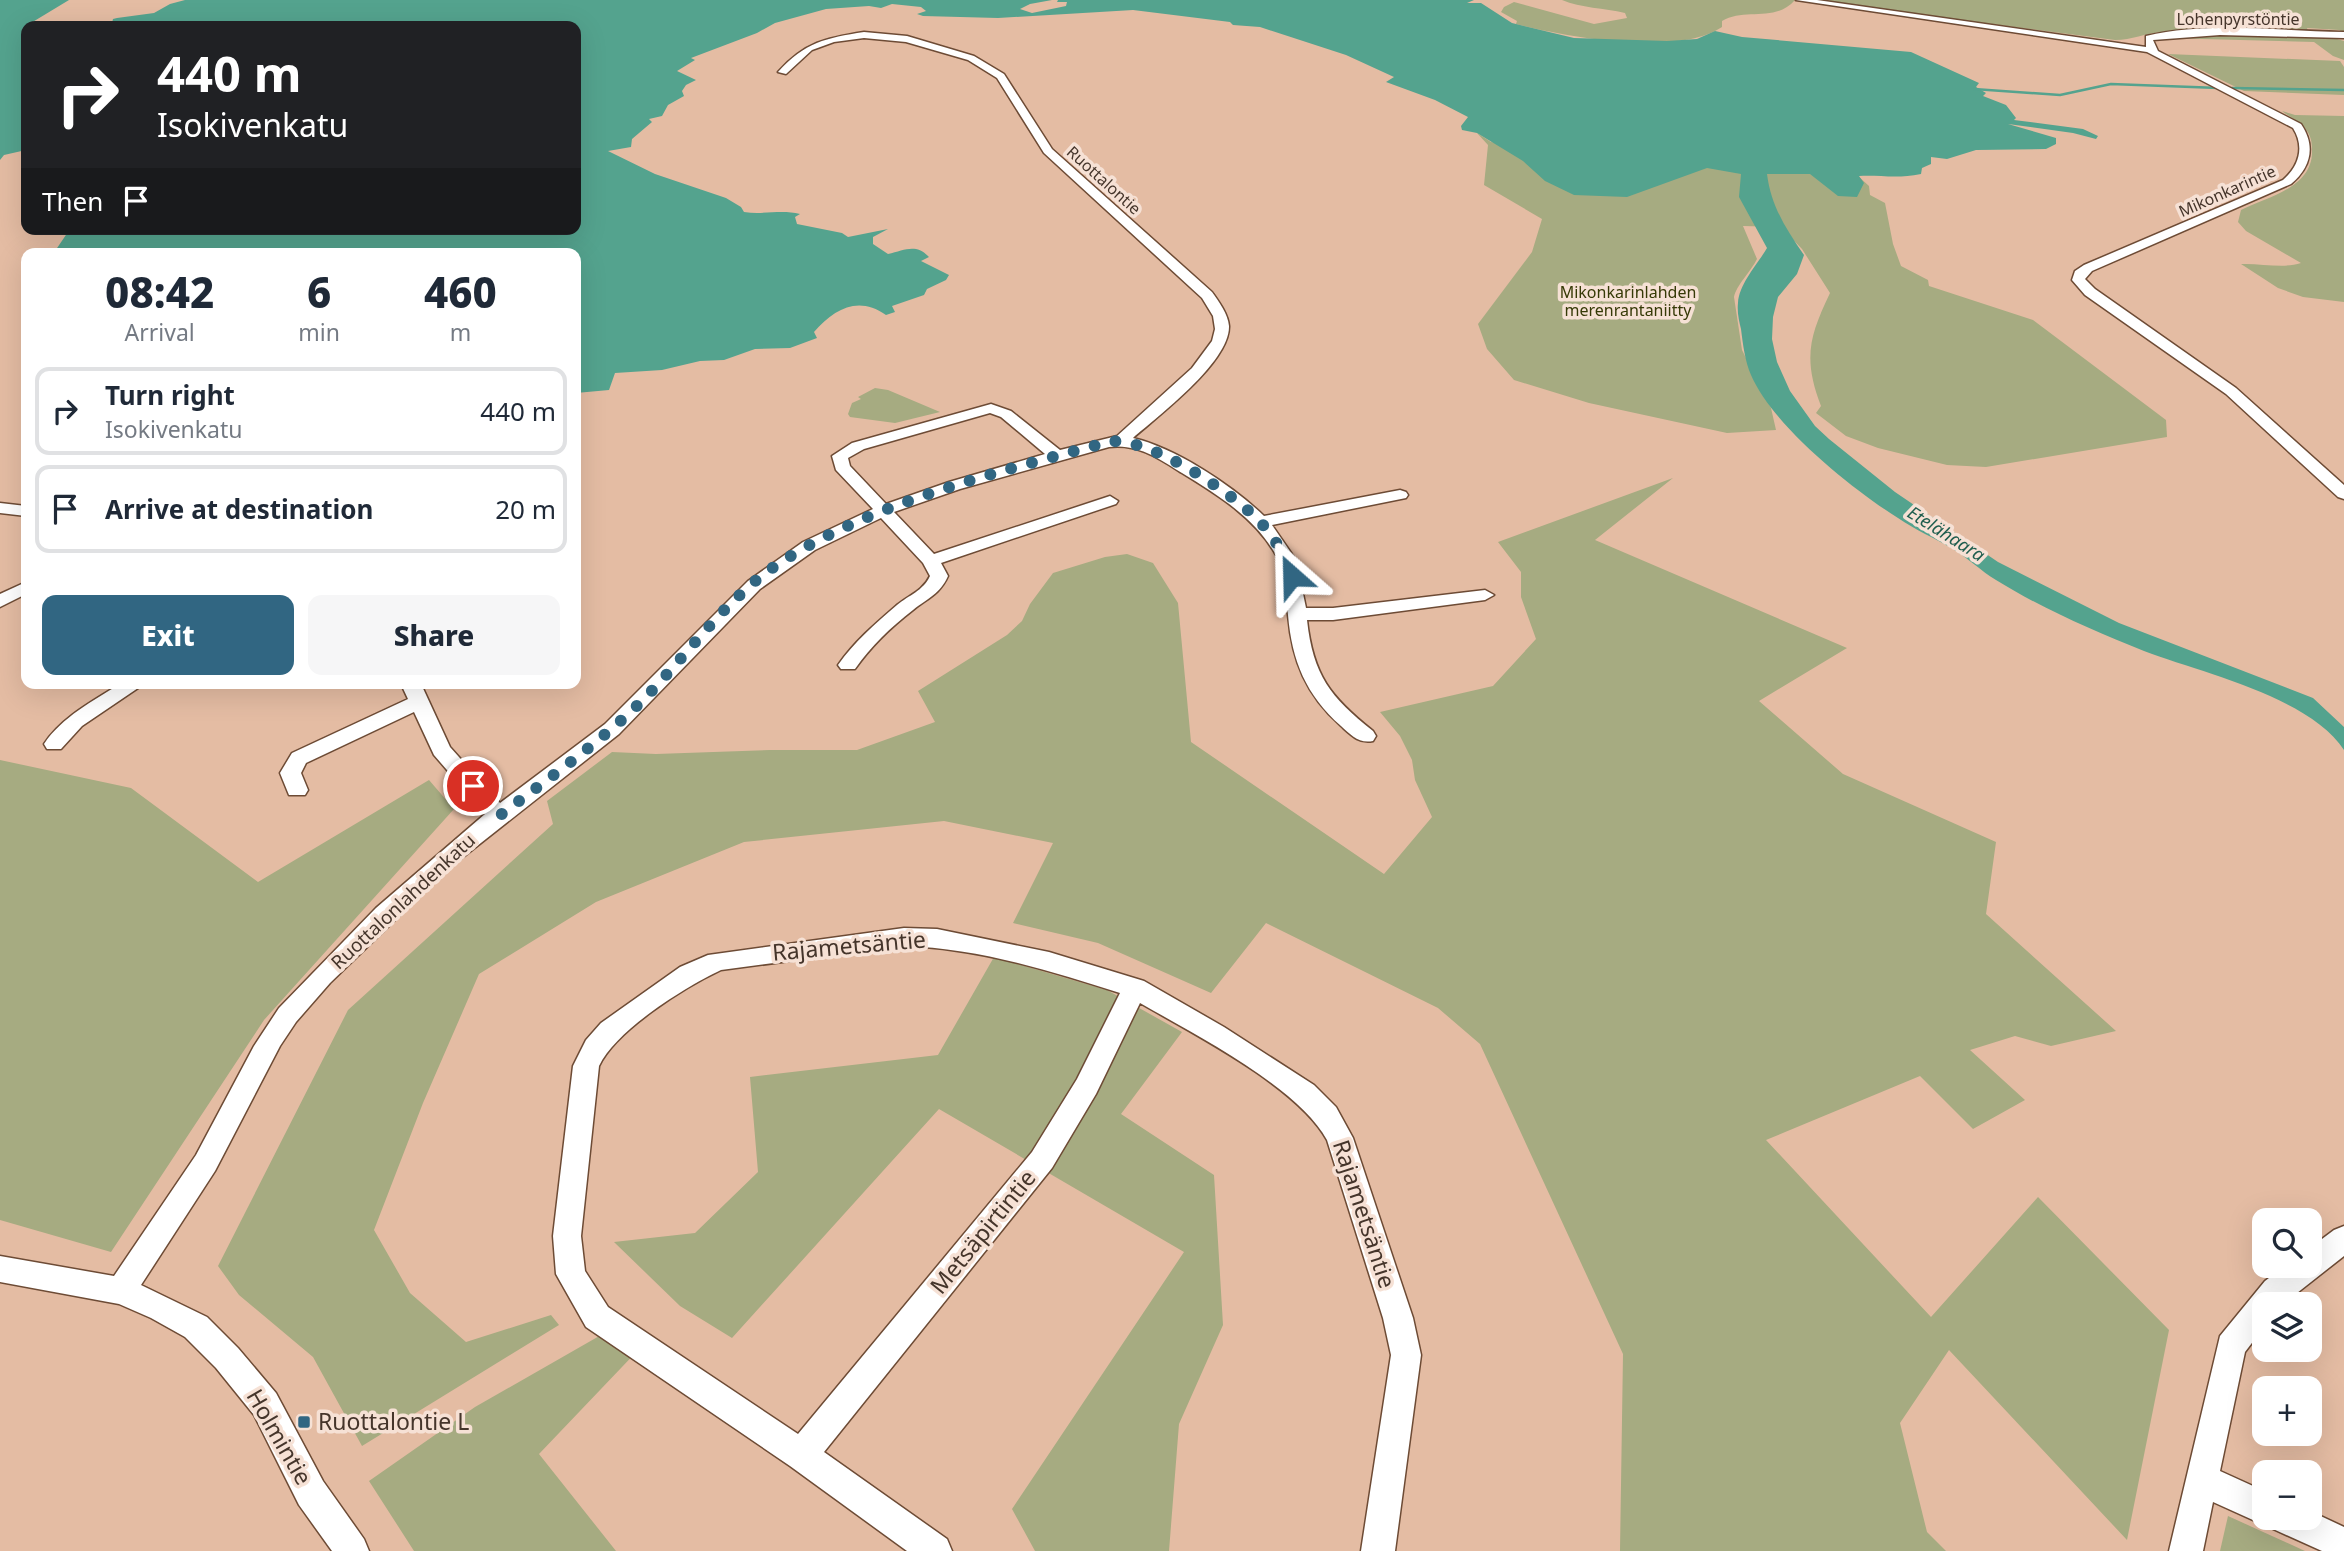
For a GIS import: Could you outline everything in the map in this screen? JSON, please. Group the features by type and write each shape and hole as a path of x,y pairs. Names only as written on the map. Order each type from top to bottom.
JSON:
{"street":[{"name":"Mikonkarintie","path":"1800,0 2154,52 2294,123 2304,138 2303,164 2298,173 2283,185 2088,268 2080,274 2078,280 2090,292 2231,391 2344,494"},
{"name":"Lohenpyrstöntie","path":"2154,52 2149,45 2149,38 2167,34 2273,32 2344,35"},
{"name":"Ruottalontie","path":"783,72 809,48 832,40 864,35 907,39 971,58 1001,76 1048,151 1208,295 1219,315 1222,329 1220,341 1194,375 1122,440"},
{"path":"848,665 862,645 907,606 933,589 939,576 931,561 839,460 844,452 867,443 996,409 1058,456"},
{"name":"Ruottalonlahdenkatu","path":"121,1291 216,1146 260,1058 281,1024 314,983 372,926 499,816 610,731 671,671 732,603 767,572 811,545 885,510 1058,456 1122,440"},
{"path":"1122,440 1164,455 1216,487 1261,522 1288,562 1300,642 1315,688 1331,709 1366,736"},
{"path":"1261,522 1400,495"},
{"path":"931,561 1110,501"},
{"path":"0,508 21,510"},
{"path":"0,602 21,590"},
{"path":"1297,614 1333,614 1485,595"},
{"path":"54,744 75,722 126,689"},
{"path":"297,790 289,776 291,766 299,758 415,693 441,750 499,816"},
{"name":"Rajametsäntie","path":"935,1551 801,1455 597,1317 571,1274 567,1236 586,1066 594,1047 610,1030 689,974 717,961 904,937 984,946 1049,961 1135,988 1215,1034 1305,1093 1327,1115 1340,1138 1398,1318 1406,1355 1378,1551"},
{"name":"Metsäpirtintie","path":"801,1455 1042,1160 1087,1086 1135,988"},
{"path":"2322,1256 2344,1239"},
{"name":"Holmintie","path":"0,1269 121,1291 162,1308 196,1327 227,1358 265,1404 311,1493 352,1551"},
{"path":"2273,1292 2292,1278"},
{"path":"2186,1551 2231,1346 2252,1320"},
{"path":"2201,1479 2252,1502"},
{"path":"2313,1530 2344,1544"}],"green space":[{"path":"1562,0 1795,0 1778,11 1731,17 1722,21 1722,27 1702,36 1650,43 1592,39 1538,29 1516,24 1517,21 1501,12 1504,7 1514,2 1594,24 1627,18 1625,13"},
{"path":"1809,0 2344,0 2344,33 2339,30 2307,28 2308,31 2180,31 2115,40"},
{"path":"2186,34 2323,35 2344,41 2344,60 2333,56 2314,42 2164,38"},
{"path":"2168,54 2340,61 2344,67 2344,95 2244,91"},
{"path":"2282,111 2295,115 2344,116 2344,302 2303,297 2278,288 2241,264 2280,266 2301,263 2246,231 2238,222 2241,210 2286,190 2305,174 2310,164 2311,138 2302,125"},
{"name":"Mikonkarinlahden merenrantaniitty","path":"1477,133 1491,142 1656,168 1769,167 1858,176 1869,186 1870,195 1885,203 1893,244 1901,266 1928,280 1929,286 2033,320 2166,420 2167,437 1986,467 1947,465 1878,448 1846,436 1816,413 1821,406 1810,361 1813,336 1830,293 1802,249 1781,227 1743,226 1757,259 1734,297 1742,350 1771,408 1776,430 1727,433 1589,403 1514,380 1487,349 1478,324 1532,252 1542,219 1484,185 1488,145"},
{"path":"875,388 888,390 940,412 895,423 850,417 848,414 852,403"},
{"path":"1673,478 1595,540 1847,648 1759,701 1843,774 1996,842 1986,914 2116,1031 2051,1046 2015,1036 1970,1050 2025,1100 1973,1129 1920,1076 1766,1140 1931,1317 2038,1197 2169,1330 2127,1540 1949,1350 1900,1423 1927,1532 1946,1551 1620,1551 1623,1354 1480,1044 1438,1008 1266,923 1211,993 1098,943 1013,923 1053,843 944,821 744,842 596,902 479,974 423,1103 374,1230 410,1293 466,1342 551,1315 559,1325 362,1446 313,1357 239,1295 218,1266 348,1010 553,824 547,801 612,752 656,754 857,750 935,722 918,691 1007,635 1022,621 1030,604 1053,573 1105,557 1127,554 1153,563 1178,603 1191,742 1384,874 1432,817 1415,780 1412,760 1400,736 1380,712 1493,686 1536,639 1521,597 1521,572 1498,542"},
{"path":"0,760 131,788 258,882 429,780 454,809 264,1020 111,1252 0,1220"},
{"path":"994,957 1107,990 1182,1032 1121,1114 1214,1175 1223,1325 1179,1424 1169,1551 1035,1551 1012,1509 1184,1252 939,1109 732,1338 680,1306 614,1242 695,1233 758,1172 750,1077 938,1055"},
{"path":"615,1327 642,1346 539,1454 616,1551 414,1551 369,1481 475,1407"},
{"path":"2228,1516 2252,1527 2252,1530 2259,1530 2305,1551 2220,1551"}],"water":[{"path":"0,0 69,0 34,21 21,21 21,151 4,155 0,160"},
{"name":"Etelähaara","path":"185,0 1052,0 1030,4 1020,9 1032,13 1066,6 1067,2 1057,2 1058,0 1474,0 1467,3 1481,3 1512,23 1574,38 1667,41 1697,39 1715,31 1742,37 1911,52 1979,83 1976,87 1986,93 1983,96 2006,105 2016,118 2014,120 2083,129 2098,136 2096,139 2008,124 2056,138 2056,144 2046,149 1976,150 1947,159 1931,157 1931,164 1922,168 1921,174 1897,177 1859,176 1864,183 1857,197 1838,196 1810,174 1767,174 1776,207 1804,255 1797,274 1778,297 1773,317 1772,339 1777,362 1790,391 1815,426 1829,439 1895,492 1998,562 2119,623 2313,698 2344,727 2344,750 2328,731 2307,715 2281,701 2125,643 2013,590 1953,549 1879,506 1795,435 1762,395 1751,375 1744,353 1738,313 1739,296 1767,248 1739,197 1741,174 1707,168 1627,197 1574,195 1545,181 1523,161 1477,133 1462,130 1461,126 1468,117 1435,100 1386,82 1394,77 1346,55 1260,27 1133,10 998,18 923,16 917,14 926,11 921,7 892,4 881,8 869,6 826,9 775,23 757,33 691,58 695,60 677,71 696,80 686,85 682,91 684,96 668,105 662,116 649,119 652,122 632,139 631,147 608,151 655,174 726,198 741,207 744,212 800,214 795,217 797,224 842,233 848,237 888,229 873,237 873,244 888,254 910,249 920,250 929,257 921,261 949,275 946,280 927,289 924,295 892,306 895,312 886,315 866,306 847,307 830,317 814,332 817,338 790,348 755,349 724,360 700,361 662,370 615,373 609,390 581,393 581,248 57,248 66,235 581,235 581,21 112,21 154,13 170,4"}],"waterway":[{"path":"1974,89 2060,95 2111,84 2219,88"},
{"path":"2232,88 2344,90"}],"place":[{"name":"Ruottalontie L","path":"304,1422"}],"route":[{"path":"473,786 499,816 610,731 671,671 750,586 767,572 811,545 885,510 1115,440 1133,442 1164,455 1243,507 1261,522 1288,562 1292,576"}]}
